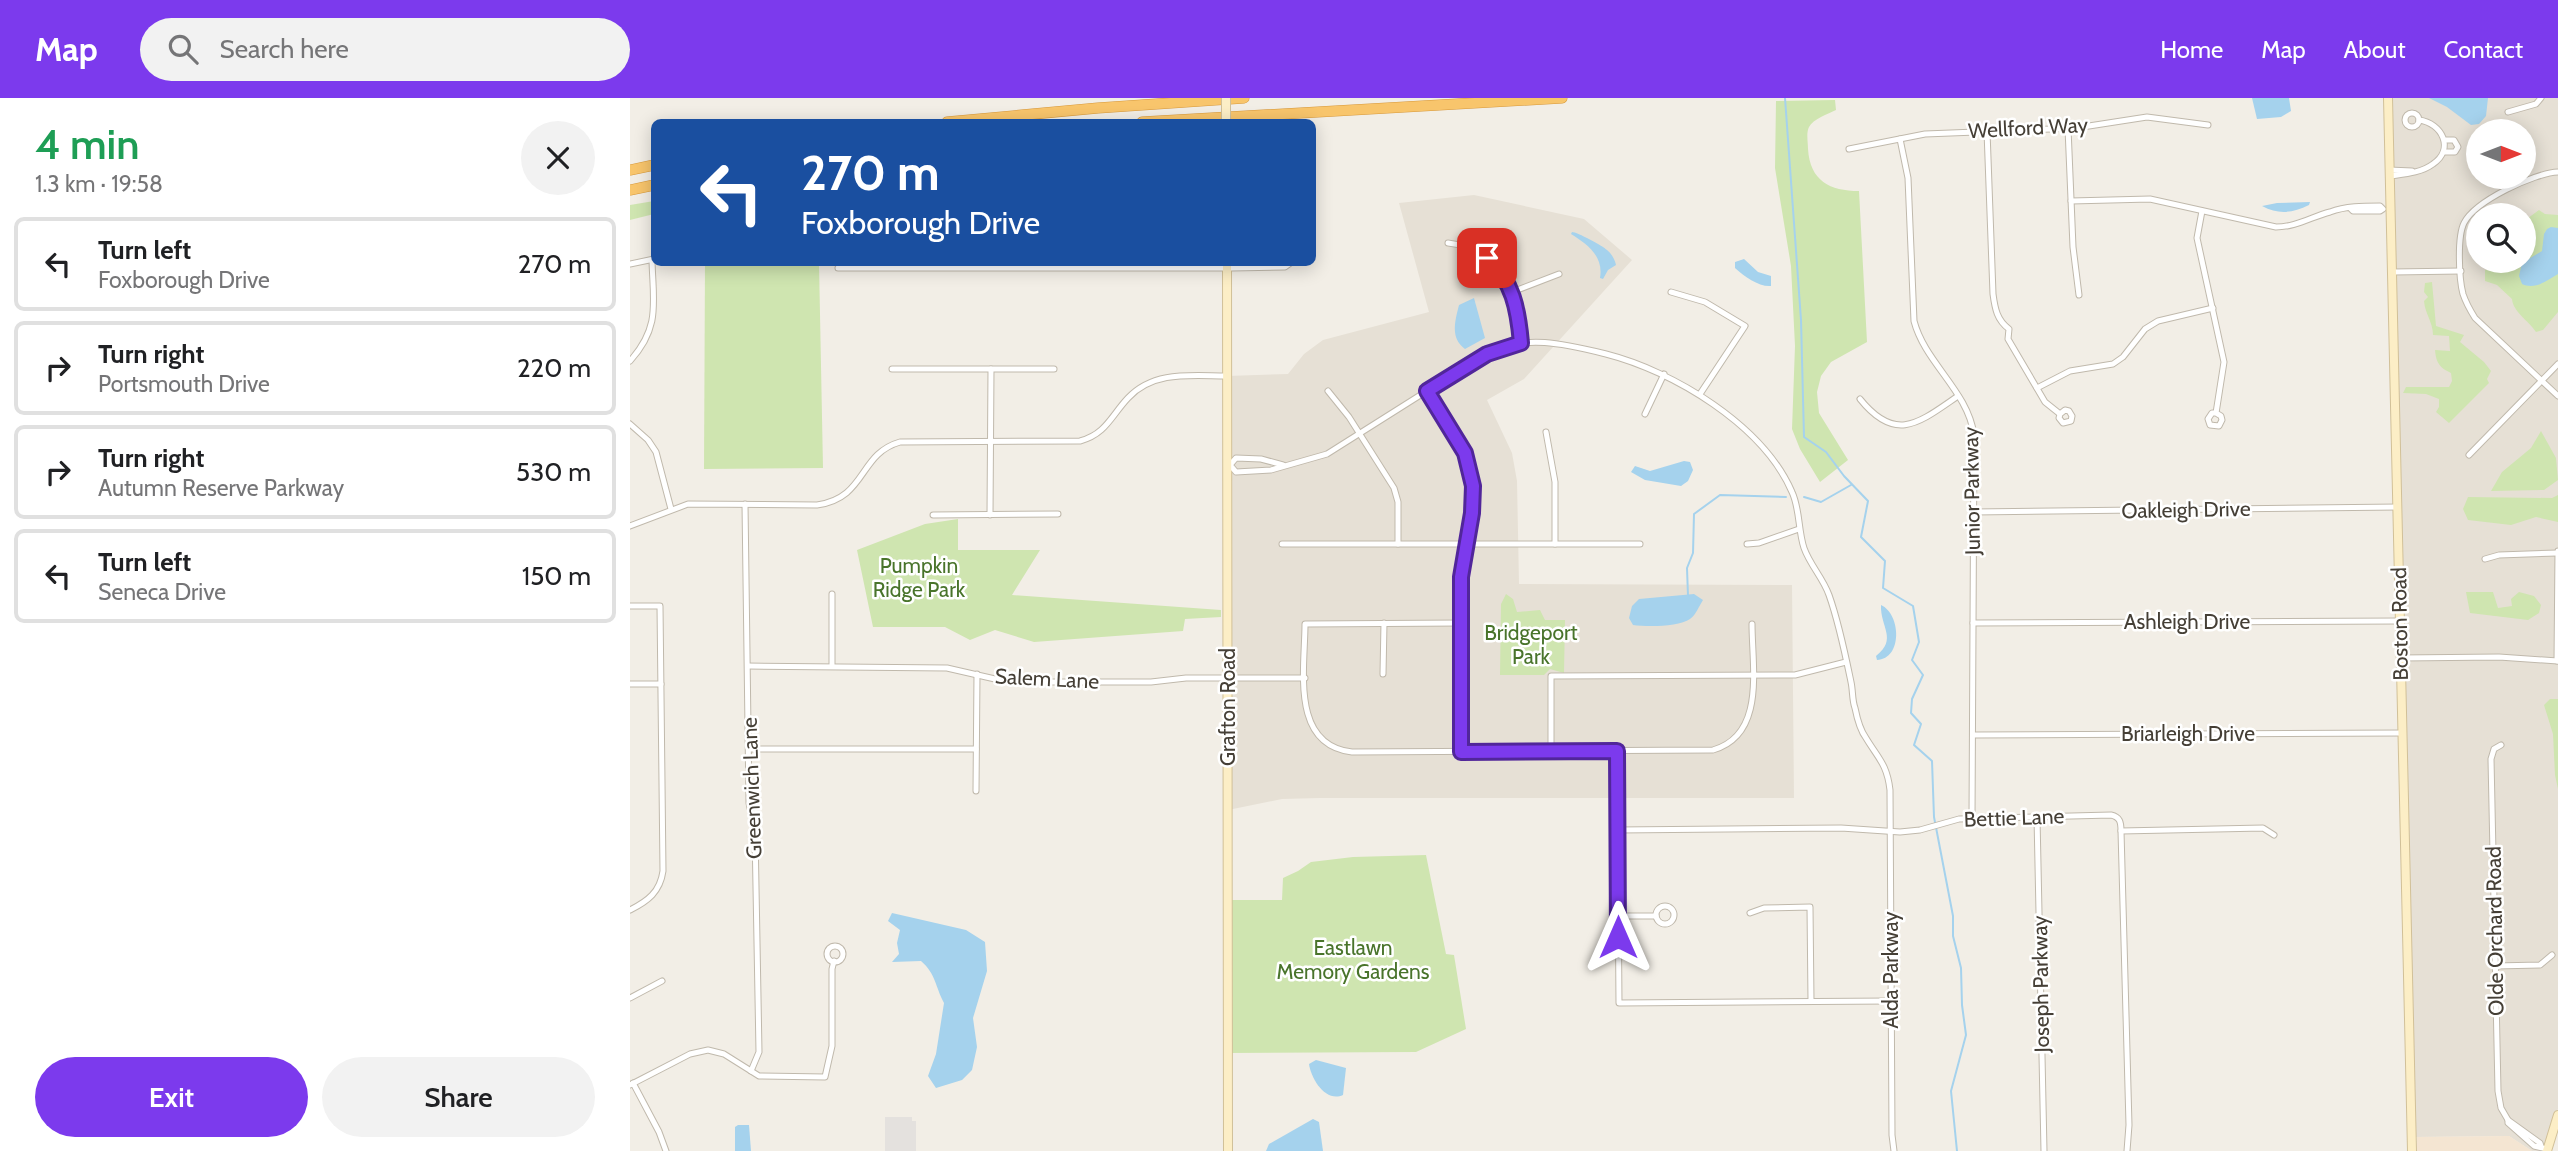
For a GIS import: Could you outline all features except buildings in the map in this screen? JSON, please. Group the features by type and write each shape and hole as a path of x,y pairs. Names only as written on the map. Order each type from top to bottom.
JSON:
{"highway":[{"path":"979,119 1244,98"},
{"path":"1194,119 1562,98"},
{"path":"630,170 651,166"},
{"path":"630,190 651,186"}],"street":[{"path":"1226,98 1226,119"},
{"name":"Boston Road","path":"2388,98 2390,173 2387,209 2393,272 2412,1151"},
{"path":"2508,112 2536,104 2541,98"},
{"name":"Wellford Way","path":"1849,149 1929,134 2068,128 2147,117 2208,125"},
{"path":"2390,173 2412,171 2432,165 2444,152 2445,140 2431,124 2419,120"},
{"path":"2068,128 2073,252 2080,295"},
{"path":"1987,131 1993,294 1998,319 2009,329 2008,339 2048,406 2060,414"},
{"name":"Junior Parkway","path":"1900,139 1907,175 1914,321 1922,341 1970,417 1974,432 1972,818"},
{"path":"2444,152 2455,152 2458,147 2454,140 2445,140"},
{"path":"2558,172 2543,173 2525,180 2469,215 2461,234 2463,295 2475,318 2558,396"},
{"path":"2071,201 2142,198 2271,227 2297,225 2350,208 2353,211 2387,209"},
{"path":"2202,211 2197,238 2224,362 2216,413"},
{"path":"1448,243 1465,245 1499,269 1512,292 1521,343"},
{"path":"630,264 651,259"},
{"path":"630,360 645,344 651,330 653,266"},
{"path":"838,268 1097,266"},
{"name":"Grafton Road","path":"1227,266 1228,1151"},
{"path":"1256,266 1286,266"},
{"path":"2393,272 2461,271"},
{"path":"1512,292 1559,274"},
{"path":"1671,292 1705,302 1745,326 1700,394"},
{"path":"2037,388 2070,370 2112,364 2123,357 2145,329 2158,321 2213,308"},
{"name":"Alda Parkway","path":"1229,465 1236,472 1249,472 1271,470 1319,457 1487,354 1521,343 1547,342 1627,360 1664,374 1700,394 1734,420 1776,466 1794,497 1805,552 1830,598 1862,732 1884,763 1890,790 1894,1151"},
{"path":"2469,456 2558,364"},
{"path":"892,369 1054,369"},
{"path":"990,515 991,369"},
{"path":"1645,414 1664,374"},
{"path":"630,526 688,504 817,505 834,501 854,488 880,451 900,442 1073,442 1088,439 1108,426 1129,397 1151,382 1176,376 1227,376"},
{"path":"1328,391 1360,434 1396,492 1398,544"},
{"path":"1427,391 1460,444 1469,464 1474,500 1461,577 1461,752"},
{"path":"1860,399 1879,419 1903,425 1920,422 1958,396"},
{"path":"630,424 648,440 656,452 671,509"},
{"path":"1546,432 1555,482 1555,544"},
{"path":"1229,465 1236,458 1261,459 1283,465"},
{"name":"Greenwich Lane","path":"745,505 749,803 755,832 759,1052 751,1071"},
{"name":"Oakleigh Drive","path":"1974,512 2398,507"},
{"path":"933,515 1058,514"},
{"path":"1747,544 1759,543 1800,529"},
{"path":"1282,544 1640,544"},
{"path":"2401,658 2499,657 2558,661 2557,552 2499,555 2486,559"},
{"path":"832,594 832,666"},
{"path":"630,606 660,606 663,871 660,884 653,895 630,911"},
{"name":"Ashleigh Drive","path":"1973,623 2400,621"},
{"path":"1461,623 1305,624 1305,708 1310,724 1322,740 1336,748 1352,752 1704,751 1725,745 1741,733 1749,718 1752,624"},
{"path":"1383,674 1384,624"},
{"path":"1551,752 1551,676 1800,674 1846,662"},
{"name":"Salem Lane","path":"748,666 947,667 995,679 1025,682 1305,678"},
{"path":"976,791 977,674"},
{"path":"630,684 661,684"},
{"name":"Briarleigh Drive","path":"1973,735 2403,733"},
{"name":"Olde Orchard Road","path":"2501,745 2494,749 2491,759 2498,1091 2501,1108 2508,1120 2545,1149"},
{"path":"750,749 976,749"},
{"path":"1617,751 1619,1003 1891,1001"},
{"name":"Bettie Lane","path":"1618,830 1841,828 1910,832 1940,823 1972,818 2114,816 2119,820 2121,831"},
{"name":"Joseph Parkway","path":"2037,817 2045,1151"},
{"path":"2127,1151 2129,1125 2121,831 2263,828 2274,835"},
{"path":"1750,914 1764,908 1810,907 1811,1001"},
{"path":"1618,916 1656,916"},
{"path":"2495,966 2537,965 2553,954"},
{"path":"666,1151 659,1132 632,1084 699,1051 724,1054 759,1076 825,1077 832,1046 834,961"},
{"path":"630,998 662,981"},
{"path":"2545,1149 2558,1115"}],"shaded area":[{"path":"2390,98 2558,98 2558,1109 2542,1151 2532,1151 2509,1136 2413,1137"},
{"path":"1474,195 1584,219 1632,260 1524,379 1487,400 1512,453 1517,481 1519,584 1792,585 1794,798 1320,798 1282,799 1228,810 1227,376 1288,374 1304,354 1323,340 1429,312 1399,203"},
{"path":"885,1117 912,1117 912,1121 916,1121 916,1151 885,1151"},
{"path":"2509,1136 2532,1151 2417,1151 2417,1137"}],"green space":[{"path":"1835,100 1836,110 1817,119 1809,127 1808,149 1813,169 1823,182 1839,189 1859,191 1867,342 1831,362 1821,376 1817,392 1819,413 1848,460 1820,482 1800,449 1792,429 1795,346 1791,266 1775,168 1776,101"},
{"path":"651,202 651,215 630,220 630,205"},
{"path":"2539,210 2545,214 2558,215 2558,312 2543,330 2536,332 2518,312 2512,299 2497,285 2485,281 2485,273 2536,273 2536,212"},
{"path":"705,266 819,266 823,468 704,469"},
{"path":"2432,282 2436,326 2464,335 2460,342 2491,371 2487,379 2489,383 2449,423 2436,412 2439,399 2426,394 2403,393 2406,387 2449,387 2452,381 2451,373 2438,362 2435,350 2450,351 2449,336 2433,335 2425,306 2424,301 2428,297 2424,292 2425,283"},
{"path":"2541,431 2556,458 2558,480 2544,490 2491,491 2502,472 2531,448"},
{"path":"2558,495 2558,522 2536,517 2511,525 2468,520 2463,509 2468,497 2552,498"},
{"name":"Pumpkin Ridge Park","path":"958,519 958,550 1040,550 1012,595 1221,610 1221,617 1185,619 1183,631 1034,642 995,630 970,640 945,627 873,627 857,550 925,524"},
{"path":"2466,592 2493,592 2498,608 2512,606 2511,599 2519,592 2534,596 2541,605 2539,613 2528,620 2470,613"},
{"name":"Bridgeport Park","path":"1506,594 1513,599 1517,612 1540,610 1545,620 1565,620 1564,673 1550,669 1544,675 1500,675 1501,604"},
{"path":"2550,699 2558,699 2558,789 2553,734 2544,705"},
{"name":"Eastlawn Memory Gardens","path":"1426,855 1446,954 1454,955 1466,1029 1416,1052 1228,1053 1228,900 1282,900 1283,878 1311,862 1353,857"}],"water":[{"path":"2252,98 2289,98 2291,111 2281,117 2257,119"},
{"path":"2429,98 2488,98 2483,119 2466,119 2466,121"},
{"path":"2310,202 2303,208 2286,212 2262,206 2277,203"},
{"path":"2558,228 2558,274 2536,285 2522,284 2520,273 2536,273 2536,255 2542,251 2547,229"},
{"path":"1572,232 1605,248 1612,255 1616,265 1608,270 1603,279 1600,278 1601,270 1597,257 1571,234"},
{"path":"1744,259 1758,272 1771,276 1771,286 1757,283 1735,268 1735,262"},
{"path":"1474,298 1485,338 1465,349 1455,334 1456,317 1459,305"},
{"path":"1684,461 1690,462 1693,470 1688,481 1681,486 1645,480 1631,472 1635,466 1650,471"},
{"path":"1694,594 1703,600 1694,615 1685,622 1639,626 1633,625 1629,618 1632,606 1639,599"},
{"path":"1881,605 1892,617 1896,636 1891,652 1885,658 1877,660 1876,656 1886,644 1887,638"},
{"path":"892,913 966,930 985,942 987,971 973,1018 977,1047 972,1070 962,1080 936,1088 928,1076 936,1054 944,1003 932,976 921,961 892,962 899,954 897,943 900,930 888,921"},
{"path":"1316,1060 1346,1068 1343,1095 1331,1096 1320,1088 1309,1064"},
{"path":"1313,1119 1319,1122 1323,1151 1266,1151 1269,1144"},
{"path":"749,1125 751,1151 735,1151 735,1127"}],"waterway":[{"path":"1785,98 1801,320 1804,437 1826,452 1868,501 1861,537 1885,561 1883,588 1913,606 1919,642 1912,660 1923,675 1912,699 1911,713 1921,724 1914,745 1932,761 1934,817 1953,916 1953,936 1961,968 1966,1035 1951,1091 1957,1151"},
{"path":"1804,497 1821,502 1851,485"},
{"path":"1688,596 1687,568 1693,553 1694,514 1720,495 1786,497"}],"route":[{"path":"1487,258 1499,269 1511,290 1517,310 1521,343 1487,354 1427,391 1465,453 1473,486 1474,500 1461,577 1461,752 1617,751 1618,937"}]}
